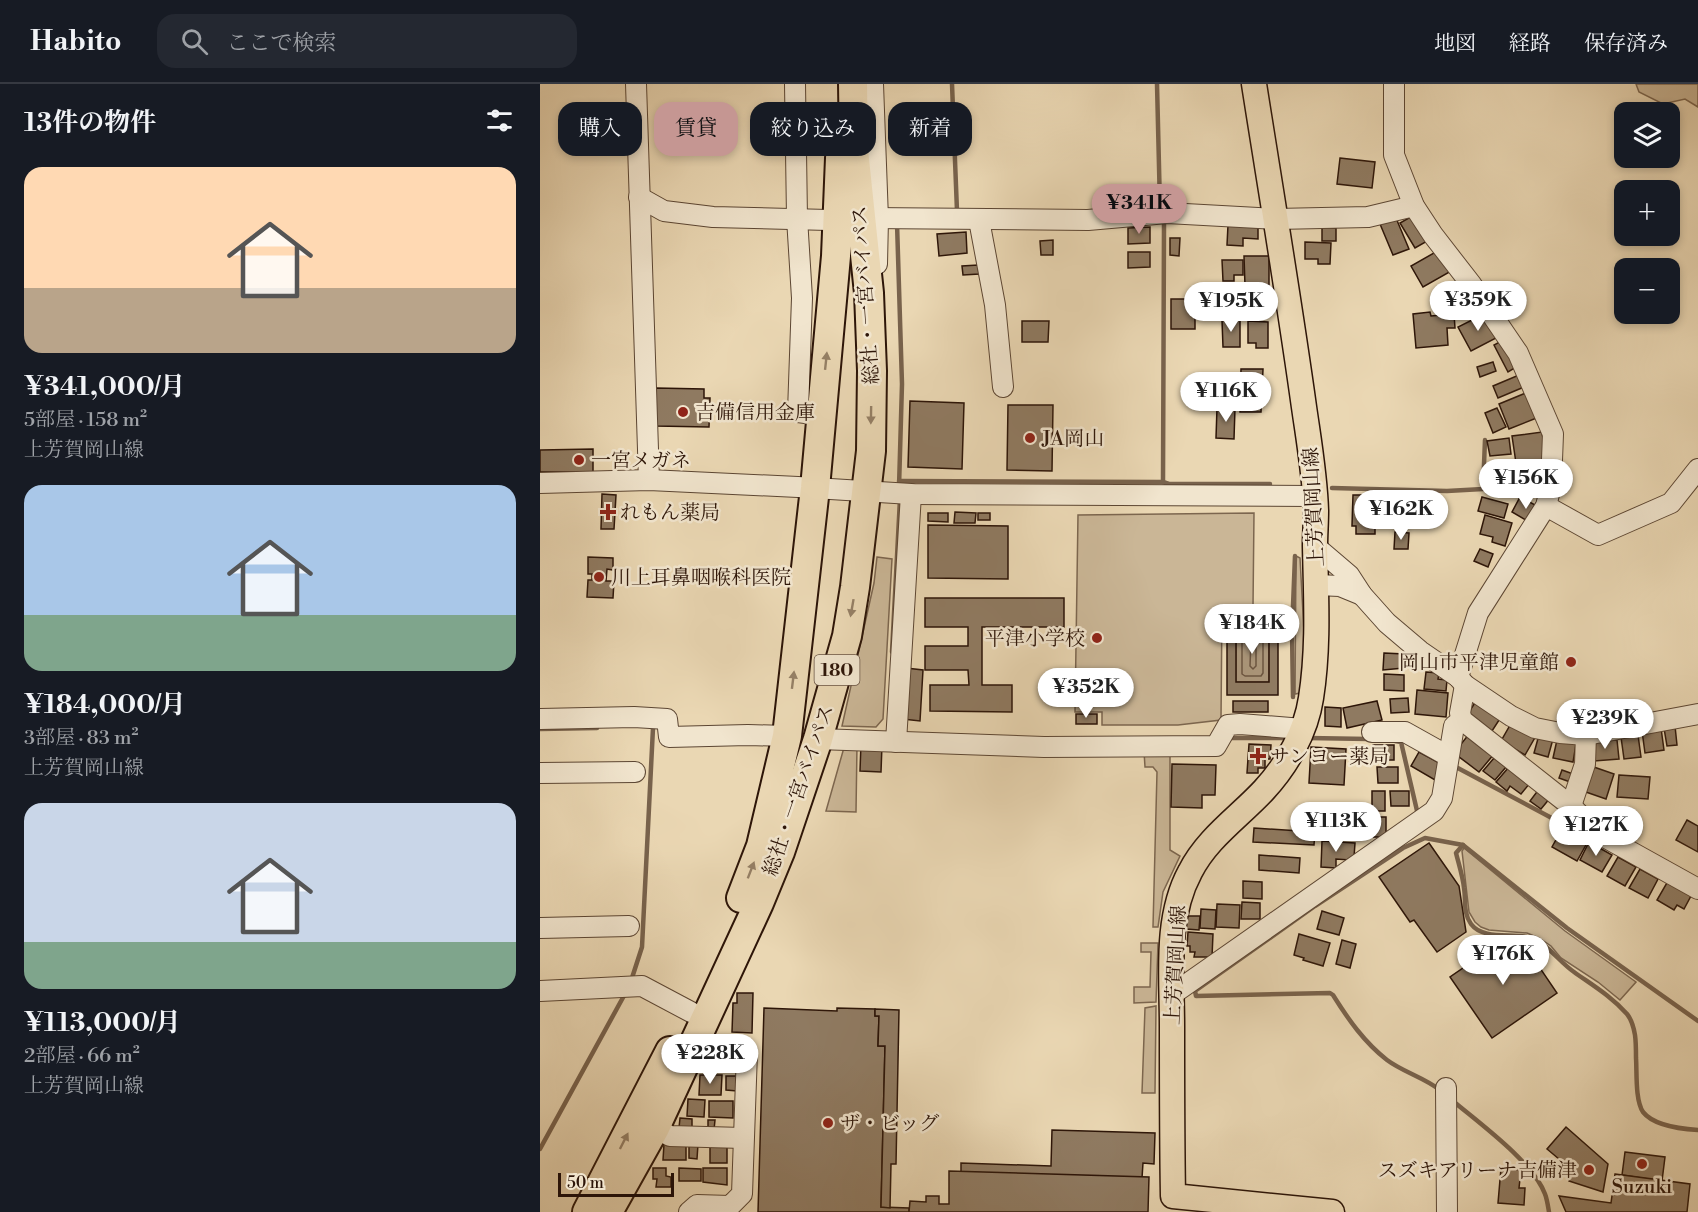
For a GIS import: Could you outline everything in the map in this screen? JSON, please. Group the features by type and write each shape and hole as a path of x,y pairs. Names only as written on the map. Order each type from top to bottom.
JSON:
{"highway":[{"name":"総社・一宮バイパス","path":"587,1212 717,960 761,846 787,736 807,487 820,415 836,256 842,84"},
{"name":"総社・一宮バイパス","path":"608,1212 655,1128 759,903 780,852 818,739 847,636 855,587 894,493 871,452 872,371 869,292 854,150 853,84"}],"main road":[{"name":"上芳賀岡山線","path":"1254,84 1299,362 1313,467 1317,644 1311,700 1299,737 1280,771 1203,851 1190,871 1178,899 1173,935 1172,1204 1332,1212"}],"street":[{"path":"636,84 649,480"},
{"path":"795,84 797,218 802,298 798,412 820,415"},
{"path":"869,292 877,267 885,218 873,84"},
{"path":"1394,84 1394,155 1414,206 1432,235 1471,284 1518,353 1553,434 1551,486 1546,506 1478,613 1461,681 1460,713 1462,720 1570,806 1599,834 1698,889"},
{"path":"639,197 664,211 713,217 828,220"},
{"path":"885,218 1088,219 1161,214 1276,219 1368,217 1414,206"},
{"path":"979,220 995,305 1003,387"},
{"path":"1546,506 1598,535 1671,503 1698,469"},
{"path":"540,483 649,480 894,493 1314,496"},
{"path":"894,493 896,735"},
{"path":"1315,546 1349,575 1362,595 1387,623 1420,651 1511,716 1535,728 1586,735 1698,714"},
{"path":"1317,585 1340,586 1362,595"},
{"path":"540,719 634,717 667,719 669,737 787,736"},
{"path":"1172,990 1177,991 1434,811 1442,798 1454,726 1462,720"},
{"path":"818,739 896,735 1044,747 1216,746 1228,726 1240,724 1299,737"},
{"path":"1372,732 1405,732 1448,761"},
{"path":"1570,806 1585,764 1586,735"},
{"path":"540,773 635,771"},
{"path":"540,928 629,926"},
{"path":"540,991 642,986 691,1012"},
{"path":"689,1212 697,1205 730,1206 742,1194 747,1052"},
{"path":"1446,1088 1447,1212"},
{"path":"655,1128 670,1136 743,1138"}],"shaded area":[{"path":"1636,84 1698,84 1698,107 1685,99 1659,102 1639,92"},
{"path":"1254,513 1253,607 1222,608 1221,720 1178,725 1102,725 1102,712 1075,712 1078,515"},
{"path":"1296,556 1300,558 1305,651 1300,693 1295,694"},
{"path":"877,557 892,559 883,719 876,727 842,726 874,583"},
{"path":"845,744 857,745 856,812 826,811"},
{"path":"1170,750 1170,850 1180,856 1163,892 1158,927 1153,927 1157,772 1153,767 1145,767 1144,751"},
{"path":"1464,848 1565,931 1636,982 1620,1000 1598,982 1561,958 1551,946 1539,938 1527,933 1489,930 1481,927 1469,912 1462,851"},
{"path":"1141,943 1158,943 1156,1002 1134,1003 1134,987 1150,987 1151,952 1141,952"},
{"path":"1156,1006 1155,1093 1142,1093 1145,1008"}],"water":[{"path":"1236,625 1269,625 1269,682 1236,682"}],"building":[{"path":"1340,158 1375,162 1372,188 1337,184"},
{"path":"1414,215 1429,240 1415,248 1400,223"},
{"path":"1396,218 1409,249 1393,255 1380,224"},
{"path":"1228,225 1258,227 1258,239 1243,238 1243,246 1227,245"},
{"path":"1150,227 1150,243 1128,244 1128,228"},
{"path":"1322,227 1336,228 1336,241 1322,241"},
{"path":"966,232 967,253 939,256 937,234"},
{"path":"1170,238 1180,238 1179,256 1170,255"},
{"path":"1053,240 1053,255 1041,255 1040,241"},
{"path":"1305,242 1331,243 1330,264 1318,264 1318,259 1305,259"},
{"path":"1441,249 1453,270 1423,287 1411,266"},
{"path":"1128,252 1150,252 1150,267 1128,268"},
{"path":"1244,256 1269,256 1269,285 1245,286"},
{"path":"1222,260 1243,260 1243,275 1234,275 1234,281 1223,281"},
{"path":"978,265 979,274 963,275 962,266"},
{"path":"1224,289 1256,289 1256,309 1224,309"},
{"path":"1171,299 1195,299 1195,329 1171,329"},
{"path":"1430,312 1431,316 1454,314 1455,328 1447,328 1448,345 1416,348 1413,314"},
{"path":"1486,313 1498,337 1471,351 1458,327"},
{"path":"1222,320 1240,320 1240,347 1223,347"},
{"path":"1022,321 1049,321 1048,342 1022,342"},
{"path":"1248,321 1268,322 1268,348 1256,348 1256,343 1248,343"},
{"path":"1505,339 1518,366 1508,372 1494,345"},
{"path":"1493,362 1496,371 1480,377 1477,367"},
{"path":"1241,369 1263,369 1261,412 1240,412"},
{"path":"1218,373 1237,374 1236,391 1217,390"},
{"path":"1519,375 1524,387 1498,398 1493,386"},
{"name":"吉備信用金庫","path":"656,388 704,389 704,398 710,398 709,427 656,426"},
{"path":"1528,392 1539,417 1509,429 1499,404"},
{"path":"910,401 964,403 962,469 908,467"},
{"name":"JA岡山","path":"1008,405 1053,405 1052,471 1007,470"},
{"path":"1217,408 1235,408 1234,439 1216,438"},
{"path":"1497,408 1506,427 1493,433 1485,413"},
{"path":"1542,432 1546,459 1516,463 1512,436"},
{"path":"1509,438 1511,454 1490,456 1487,441"},
{"path":"593,449 593,472 540,472 540,450"},
{"path":"1529,471 1547,474 1544,493 1526,490"},
{"name":"れもん薬局","path":"602,494 616,495 614,529 601,529"},
{"path":"1390,494 1410,494 1409,518 1389,518"},
{"path":"1353,495 1375,495 1375,534 1356,534 1356,526 1352,526"},
{"path":"1482,497 1508,504 1504,518 1478,511"},
{"path":"1520,497 1539,507 1531,523 1512,512"},
{"path":"955,512 976,513 975,523 954,523"},
{"path":"928,513 948,513 948,522 928,521"},
{"path":"978,513 990,513 990,520 978,520"},
{"path":"1485,515 1512,523 1505,546 1492,542 1493,537 1480,534"},
{"path":"928,525 1008,526 1008,579 928,578"},
{"path":"1395,532 1409,533 1408,549 1394,549"},
{"path":"1480,549 1493,554 1488,567 1474,561"},
{"name":"川上耳鼻咽喉科医院","path":"588,557 613,558 613,570 607,569 606,581 614,581 613,598 587,597 588,580 592,580 592,574 588,574"},
{"path":"925,598 1064,598 1064,627 982,627 982,685 1012,685 1012,712 930,711 930,685 969,685 968,670 925,670 925,646 968,646 968,627 925,627"},
{"path":"1227,615 1278,615 1278,695 1227,695","holes":["1236,625 1269,625 1269,682 1236,682"]},
{"path":"1384,653 1404,654 1404,668 1383,670"},
{"path":"906,668 923,670 920,721 903,719"},
{"path":"1426,672 1439,673 1438,679 1447,680 1446,691 1424,689"},
{"path":"1384,674 1404,675 1404,691 1384,690"},
{"path":"1417,690 1448,693 1446,717 1415,714"},
{"path":"1408,698 1409,712 1391,713 1390,699"},
{"path":"1478,698 1503,714 1492,731 1467,715"},
{"path":"1233,701 1268,701 1268,712 1233,712"},
{"path":"1377,701 1382,720 1347,728 1343,708"},
{"path":"1325,707 1341,708 1341,727 1325,726"},
{"path":"1076,714 1097,714 1097,724 1076,724"},
{"path":"1513,720 1537,734 1525,755 1501,741"},
{"path":"1675,726 1677,745 1667,746 1664,728"},
{"path":"1661,728 1664,750 1645,753 1642,731"},
{"path":"1469,734 1494,754 1479,772 1454,753"},
{"path":"1539,735 1553,739 1548,757 1534,753"},
{"path":"1638,735 1641,757 1624,759 1621,737"},
{"path":"1557,740 1576,744 1573,762 1553,758"},
{"path":"1617,740 1619,759 1594,761 1592,741"},
{"path":"861,744 882,745 881,772 860,771"},
{"path":"1249,744 1271,745 1270,759 1265,759 1265,768 1258,768 1258,773 1247,773"},
{"path":"1373,745 1394,745 1394,760 1373,760"},
{"path":"1311,747 1346,749 1344,785 1309,783"},
{"path":"1419,752 1443,765 1435,780 1411,766"},
{"path":"1494,758 1506,767 1495,780 1483,771"},
{"path":"1172,764 1216,765 1215,795 1202,795 1202,808 1171,807"},
{"path":"1591,766 1614,774 1606,799 1583,791"},
{"path":"1377,767 1398,767 1398,783 1378,783"},
{"path":"1509,767 1530,783 1521,794 1510,786 1507,791 1496,782"},
{"path":"1562,770 1576,775 1573,783 1559,778"},
{"path":"1619,775 1650,777 1648,799 1617,797"},
{"path":"1539,789 1550,798 1541,809 1530,801"},
{"path":"1372,791 1385,791 1385,811 1372,811"},
{"path":"1390,791 1409,791 1409,806 1391,806"},
{"path":"1373,817 1386,817 1386,837 1373,837"},
{"path":"1687,820 1698,826 1698,852 1676,840"},
{"path":"1254,828 1315,832 1314,845 1253,842"},
{"path":"1562,829 1587,843 1577,861 1552,847"},
{"path":"1322,841 1355,843 1354,857 1350,860 1336,859 1336,868 1321,867"},
{"path":"1589,842 1612,855 1602,872 1580,860"},
{"path":"1429,843 1459,886 1466,932 1437,952 1414,920 1410,922 1379,877"},
{"path":"1259,855 1300,858 1299,873 1259,870"},
{"path":"1618,857 1636,867 1625,886 1607,876"},
{"path":"1640,869 1658,879 1648,898 1629,888"},
{"path":"1243,881 1262,882 1262,899 1243,898"},
{"path":"1668,881 1692,894 1684,909 1677,905 1674,910 1657,900"},
{"path":"1242,902 1260,903 1260,919 1241,919"},
{"path":"1217,904 1240,905 1239,928 1216,927"},
{"path":"1201,909 1216,910 1215,929 1200,928"},
{"path":"1322,911 1344,918 1339,935 1317,929"},
{"path":"1187,916 1200,916 1199,930 1186,929"},
{"path":"1188,932 1213,934 1212,957 1194,957 1195,952 1190,952 1190,946 1187,946"},
{"path":"1299,934 1330,943 1323,966 1294,955"},
{"path":"1342,940 1356,944 1350,968 1336,964"},
{"path":"1523,943 1557,993 1492,1038 1450,977 1498,944"},
{"path":"737,993 753,993 752,1033 732,1032 733,1003 737,1003"},
{"path":"764,1008 837,1011 837,1008 875,1009 875,1016 879,1016 878,1046 885,1046 881,1207 909,1208 909,1212 758,1212"},
{"path":"875,1009 899,1010 896,1164 891,1164 890,1208 881,1207 885,1046 878,1046 879,1016 875,1016"},
{"path":"711,1048 728,1049 727,1070 710,1069"},
{"path":"733,1049 740,1049 740,1058 733,1057"},
{"path":"700,1075 722,1075 721,1095 699,1095"},
{"path":"726,1076 737,1076 737,1091 726,1090"},
{"path":"688,1099 705,1100 704,1117 687,1116"},
{"path":"709,1101 733,1101 733,1118 709,1117"},
{"path":"680,1118 692,1119 692,1129 679,1128"},
{"path":"708,1120 715,1120 714,1130 708,1129"},
{"path":"1566,1127 1608,1164 1603,1192 1569,1181 1572,1170 1547,1149"},
{"path":"1052,1130 1155,1133 1154,1164 1143,1163 1142,1178 961,1172 961,1163 1051,1166"},
{"path":"710,1141 727,1142 727,1163 710,1163"},
{"path":"689,1143 698,1144 697,1159 689,1158"},
{"path":"664,1144 686,1145 686,1160 663,1160"},
{"path":"1625,1152 1665,1157 1662,1181 1622,1175"},
{"path":"653,1168 666,1168 666,1176 671,1177 671,1187 656,1187 657,1179 653,1179"},
{"path":"679,1168 701,1169 701,1181 679,1181"},
{"path":"703,1168 727,1168 727,1185 703,1182"},
{"path":"1501,1168 1521,1170 1519,1188 1525,1188 1524,1205 1498,1203"},
{"path":"949,1171 1149,1177 1148,1212 909,1212 910,1201 926,1202 926,1196 939,1196 939,1204 949,1204"},
{"path":"1615,1174 1690,1184 1687,1212 1566,1212 1559,1196 1611,1203"}],"waterway":[{"path":"952,84 957,211 954,211"},
{"path":"1157,84 1160,207"},
{"path":"899,481 1163,482 1163,218"},
{"path":"897,223 902,384 899,487"},
{"path":"1332,488 1447,491 1483,489 1485,440"},
{"path":"1163,482 1169,484 1270,484"},
{"path":"892,652 900,499"},
{"path":"1293,697 1292,631 1295,556"},
{"path":"540,729 597,728"},
{"path":"631,981 642,947 653,728"},
{"path":"1227,738 1291,738"},
{"path":"1308,738 1369,739"},
{"path":"1395,741 1401,742 1418,815"},
{"path":"1454,766 1595,841"},
{"path":"1440,1090 1393,1064 1371,1046 1330,993 1196,996 1195,991 1315,906 1403,848 1425,838 1463,845 1567,928 1698,1021"},
{"path":"1463,845 1456,853 1466,911 1471,924 1476,929 1490,934 1534,939 1621,1008 1631,1021 1634,1030 1638,1093 1643,1112 1661,1124 1698,1130"},
{"path":"540,1149 626,992"},
{"path":"1453,1101 1504,1144 1529,1169 1545,1194 1549,1212"}],"place":[{"name":"吉備信用金庫","path":"683,412"},
{"name":"JA岡山","path":"1030,438"},
{"name":"一宮メガネ","path":"579,460"},
{"name":"れもん薬局","path":"608,512"},
{"name":"川上耳鼻咽喉科医院","path":"599,577"},
{"name":"平津小学校","path":"1097,638"},
{"name":"岡山市平津児童館","path":"1571,662"},
{"name":"サンヨー薬局","path":"1258,756"},
{"name":"ザ・ビッグ","path":"828,1123"},
{"name":"Suzuki","path":"1642,1164"},
{"name":"スズキアリーナ吉備津","path":"1589,1170"}]}
